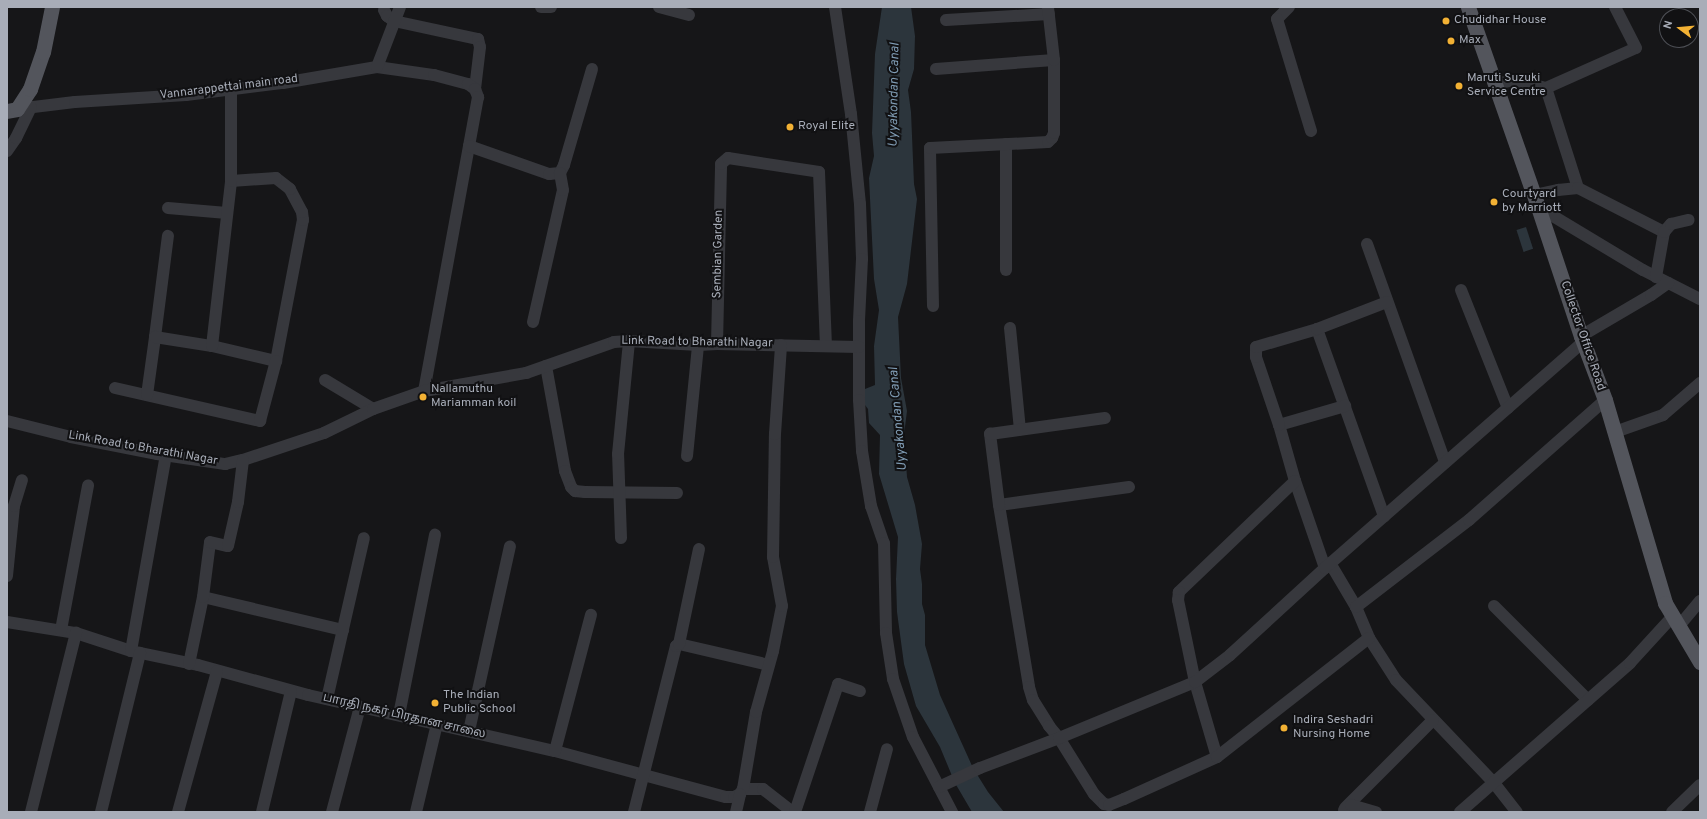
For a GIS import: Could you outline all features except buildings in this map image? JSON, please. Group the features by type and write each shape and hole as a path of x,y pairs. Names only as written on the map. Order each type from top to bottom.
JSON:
{"main road":[{"path":"18,109 30,89 43,52 52,7"},
{"name":"Collector Office Road","path":"1468,7 1536,201 1582,339 1605,400 1665,603 1699,657"}],"street":[{"path":"377,67 400,7"},
{"path":"541,7 551,7"},
{"path":"659,7 689,14"},
{"path":"835,7 851,114 860,204 862,259 859,400 862,451 871,506 884,544 886,633 893,679 913,738 952,812"},
{"path":"1289,7 1277,19 1311,131"},
{"path":"1495,84 1509,81 1528,83 1546,88 1636,48 1616,7"},
{"path":"384,10 387,16 394,21 478,39 480,47 475,90 478,97 424,391"},
{"path":"933,306 930,148 1048,142 1054,133 1054,60 1049,11 946,20"},
{"path":"936,69 1054,60"},
{"name":"Vannarappettai main road","path":"18,109 283,83 377,67 434,75 468,84 475,90"},
{"path":"533,322 563,190 560,173 564,165 592,69"},
{"path":"1546,88 1578,188"},
{"path":"212,346 231,181 231,89"},
{"path":"7,151 16,138 18,109"},
{"path":"1006,144 1006,270"},
{"path":"469,146 549,174 560,173"},
{"name":"Sembian Garden","path":"716,344 721,164 728,158 818,172 826,346"},
{"path":"115,388 260,421 276,361 303,220 302,212 290,189 276,178 231,181"},
{"path":"1536,201 1558,190 1578,188 1664,232"},
{"path":"1536,201 1656,277 1700,299"},
{"path":"168,208 227,213"},
{"path":"1656,277 1664,232 1671,224 1689,220"},
{"path":"147,395 168,236"},
{"path":"1367,244 1445,462"},
{"path":"939,787 980,768 1059,738 1195,682 1230,655 1327,566 1508,408 1582,339 1668,283"},
{"path":"1461,290 1508,408"},
{"path":"1387,302 1318,329 1256,347 1256,357 1279,425 1295,481 1327,566 1356,607 1369,638 1396,680 1494,783 1517,812"},
{"path":"1010,328 1020,430"},
{"path":"1318,329 1384,516"},
{"path":"155,337 212,346 276,361"},
{"path":"620,538 618,454 629,341"},
{"name":"Link Road to Bharathi Nagar","path":"7,421 71,437 166,455 225,464 243,460 324,433 373,409 424,391 526,373 614,342 629,341 698,345 716,344 859,347"},
{"path":"688,456 698,345"},
{"path":"736,812 742,792 756,712 769,665 782,606 773,557 775,434 781,345"},
{"path":"546,366 565,471 571,487 580,491 618,493 677,493"},
{"path":"325,380 373,409"},
{"path":"1615,432 1663,415 1700,383"},
{"path":"1356,607 1469,520 1605,400"},
{"path":"1279,425 1345,406"},
{"path":"1105,418 990,434 999,505 1029,687 1038,709 1059,738 1094,794 1101,802 1109,805 1217,757 1369,638"},
{"path":"101,812 135,652 166,455"},
{"path":"189,664 204,596 210,542 228,546 238,502 243,460"},
{"path":"7,576 14,506 22,480"},
{"path":"1217,757 1195,682 1178,600 1179,592 1183,586 1295,481"},
{"path":"61,630 88,486"},
{"path":"999,505 1129,486"},
{"path":"399,715 435,535"},
{"path":"327,699 364,538"},
{"path":"469,731 510,546"},
{"path":"634,812 676,646 679,644 699,549"},
{"path":"204,596 343,630"},
{"path":"1460,812 1700,601"},
{"path":"1494,606 1588,700"},
{"path":"555,751 591,615"},
{"name":"பாரதி நகர் பிரதான சாலை","path":"7,622 76,633 135,652 189,664 291,691 555,751 726,797 734,797 742,792 763,789 792,812"},
{"path":"31,812 76,633"},
{"path":"679,644 769,665"},
{"path":"178,812 217,671"},
{"path":"795,812 838,684 860,691"},
{"path":"262,812 291,691"},
{"path":"332,812 360,707"},
{"path":"1344,810 1433,720"},
{"path":"416,812 437,724"},
{"path":"870,812 887,749"},
{"path":"1672,812 1700,785"},
{"path":"1344,810 1351,805 1376,812"}],"water":[{"name":"Uyyakondan Canal","path":"882,7 911,7 915,36 914,69 908,90 911,112 914,184 917,199 907,284 898,317 901,378 907,411 904,435 907,477 915,505 922,544 920,569 922,604 925,615 925,645 940,695 973,768 988,792 1004,812 972,812 955,783 940,747 916,706 904,664 897,612 896,579 898,537 879,474 880,435 869,423 868,409 865,405 865,389 875,385 874,346 879,310 874,279 869,178 874,156 872,133 875,54"},
{"path":"1526,227 1533,249 1524,252 1516,230"}],"place":[{"name":"Chudidhar House","path":"1446,21"},
{"name":"Max","path":"1451,41"},
{"name":"Maruti Suzuki Service Centre","path":"1459,86"},
{"name":"Royal Elite","path":"790,127"},
{"name":"Courtyard by Marriott","path":"1494,202"},
{"name":"Nallamuthu Mariamman koil","path":"423,397"},
{"name":"The Indian Public School","path":"435,703"},
{"name":"Indira Seshadri Nursing Home","path":"1284,728"}]}
